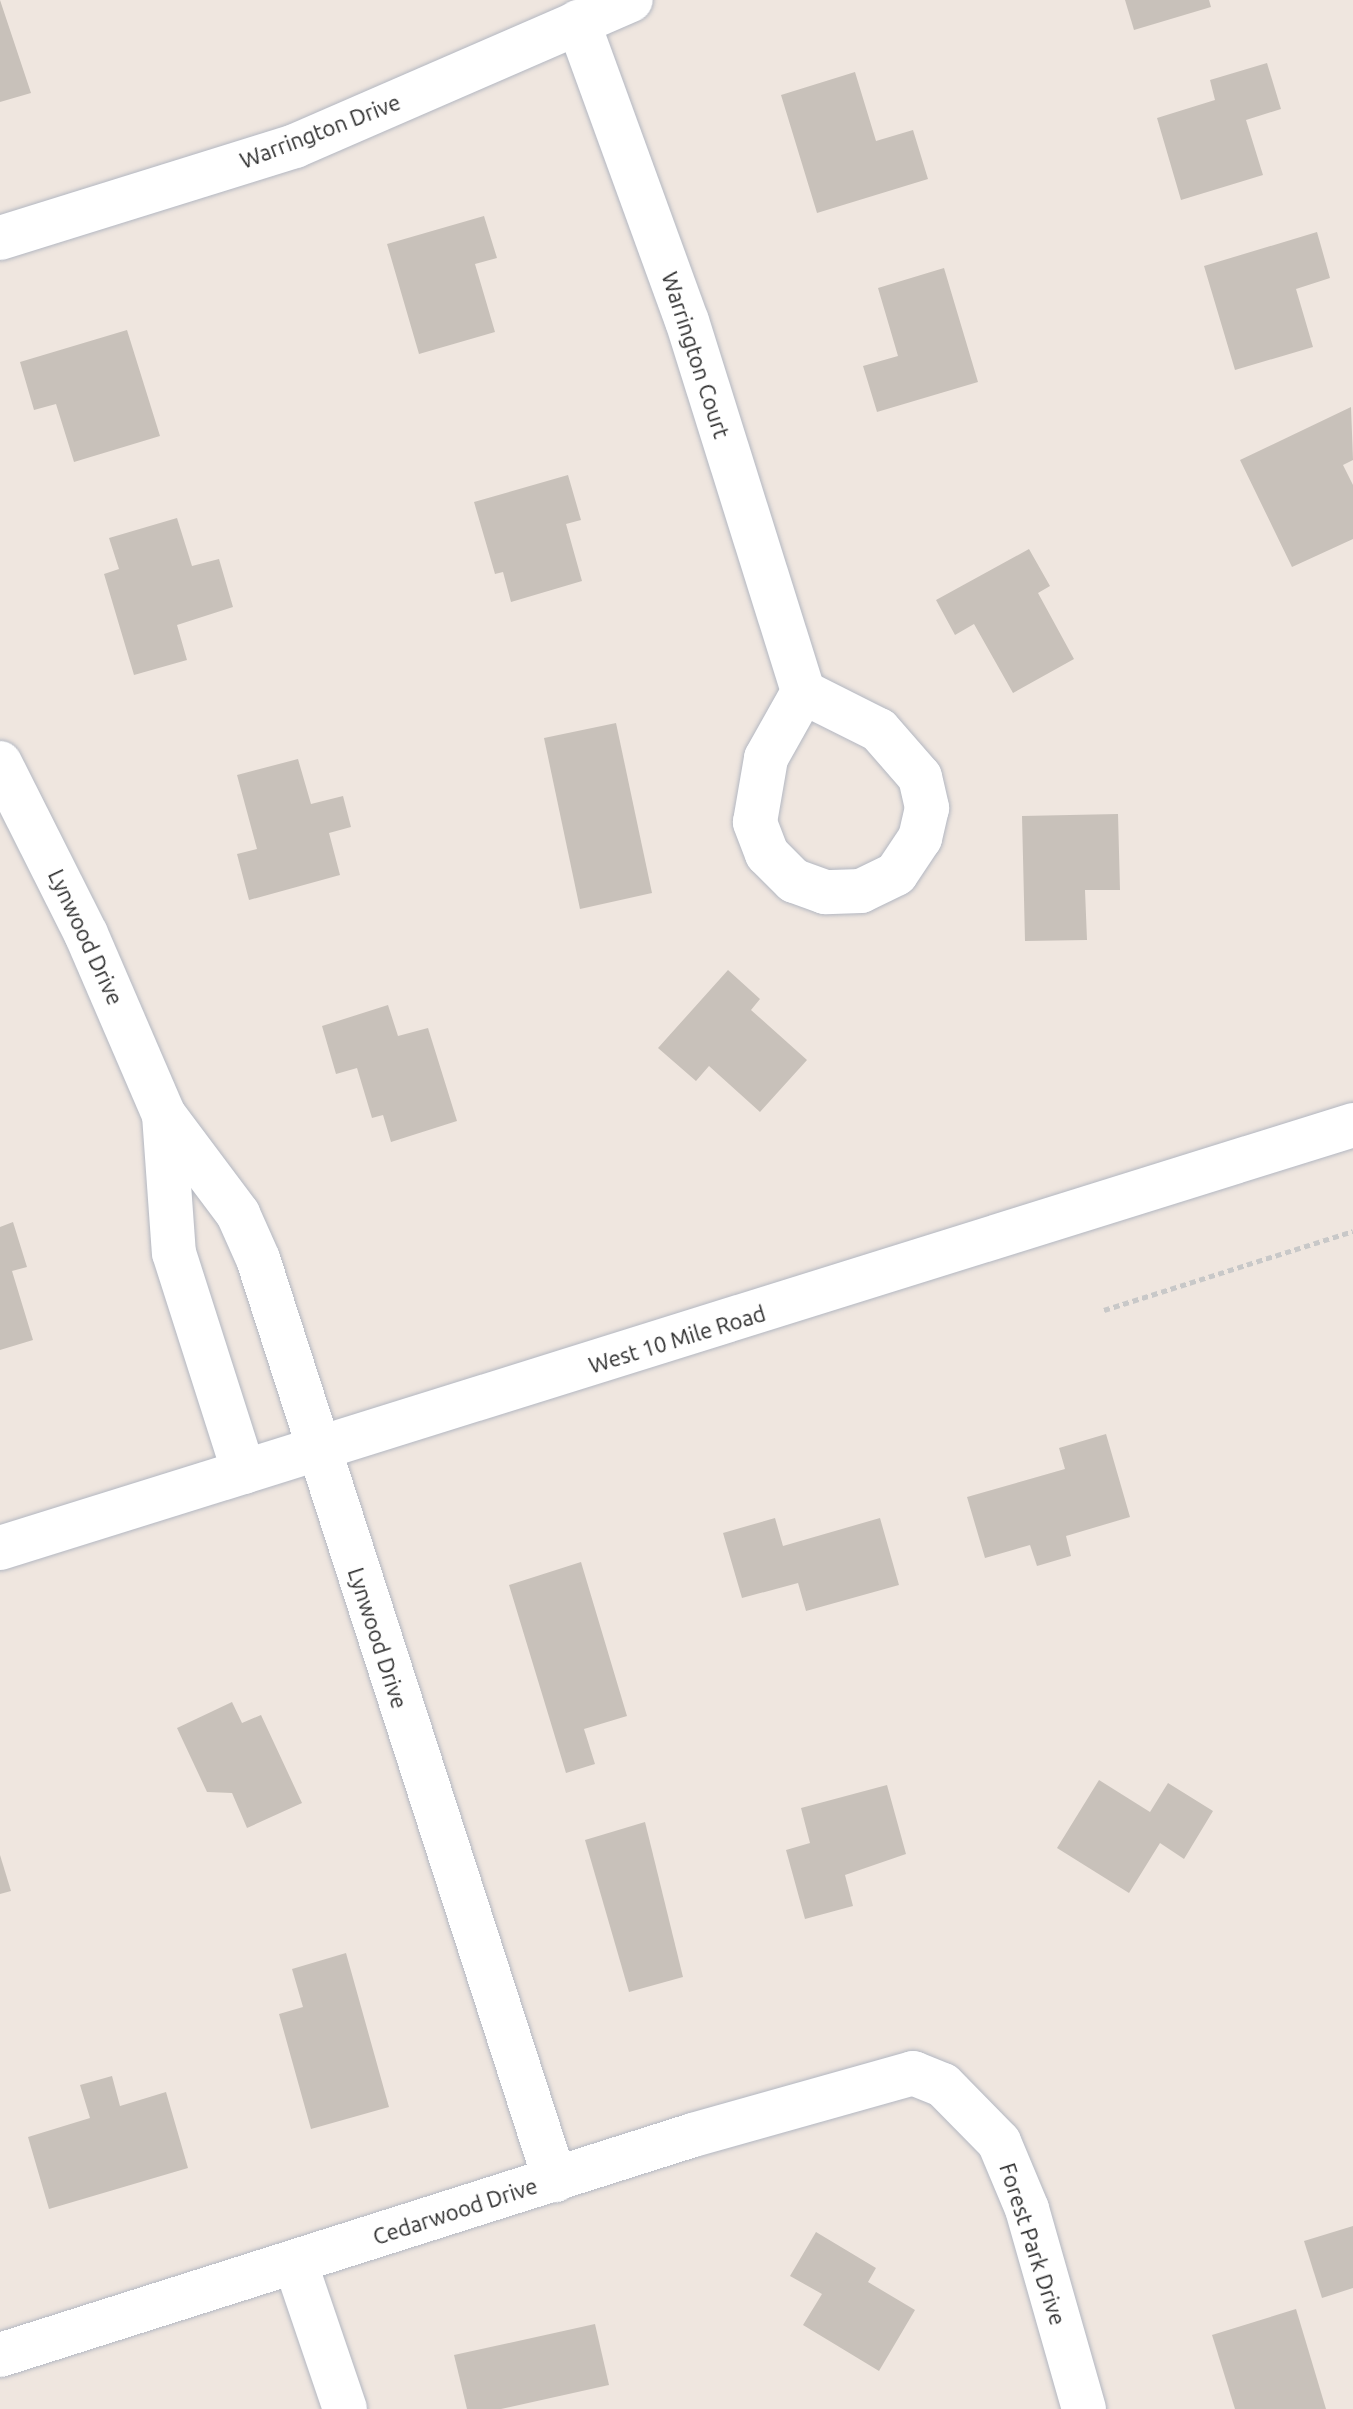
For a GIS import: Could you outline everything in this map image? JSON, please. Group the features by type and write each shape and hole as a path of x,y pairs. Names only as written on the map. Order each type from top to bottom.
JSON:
{"street":[{"name":"Warrington Drive","path":"0,238 295,146 631,0"},
{"name":"Warrington Court","path":"578,22 687,321 803,692"},
{"path":"803,692 879,730 920,777 927,808 920,838 896,874 861,891 825,892 794,881 767,854 755,822 766,758 803,692"},
{"name":"Lynwood Drive","path":"0,763 86,934 164,1115 206,1166 253,1248 555,2180"},
{"name":"Lynwood Drive","path":"164,1115 174,1253 244,1472"},
{"name":"West 10 Mile Road","path":"0,1548 1353,1125"},
{"name":"Cedarwood Drive","path":"0,2355 555,2180 913,2073"},
{"name":"Forest Park Drive","path":"913,2073 943,2085 999,2142 1027,2209 1084,2409"},
{"path":"295,2262 345,2409"}],"path":[{"path":"1104,1310 1353,1231"}],"building":[{"path":"0,0 31,93 0,102"},
{"path":"1125,0 1209,0 1211,7 1134,30"},
{"path":"1267,63 1281,109 1246,120 1263,175 1181,200 1157,118 1215,100 1210,80"},
{"path":"855,72 876,141 913,130 928,179 817,213 781,95"},
{"path":"484,216 497,258 475,264 495,332 419,354 387,244"},
{"path":"1317,232 1330,278 1296,289 1313,347 1235,370 1204,266"},
{"path":"944,268 978,382 877,412 863,366 898,356 878,288"},
{"path":"127,330 160,436 74,462 56,404 34,410 20,362"},
{"path":"1351,407 1353,460 1343,465 1353,485 1353,539 1292,567 1240,460"},
{"path":"568,475 581,520 566,524 582,581 511,602 503,572 495,574 474,502"},
{"path":"177,518 192,566 219,559 233,607 177,625 187,660 134,675 104,574 119,569 109,538"},
{"path":"1029,549 1050,586 1038,593 1074,659 1013,693 974,624 955,635 936,600"},
{"path":"616,723 652,893 580,909 544,738"},
{"path":"298,759 311,804 343,796 351,827 329,833 340,875 249,900 237,854 257,849 237,775"},
{"path":"1118,814 1120,890 1085,890 1087,940 1025,941 1022,816"},
{"path":"728,970 760,999 751,1010 807,1060 760,1112 709,1066 696,1081 658,1048"},
{"path":"388,1005 398,1036 428,1028 457,1121 391,1142 383,1115 372,1118 357,1068 336,1074 322,1026"},
{"path":"13,1222 27,1267 12,1271 33,1340 0,1350 0,1227"},
{"path":"1106,1434 1130,1517 1066,1536 1071,1556 1037,1566 1030,1545 985,1558 967,1497 1065,1469 1059,1448"},
{"path":"775,1518 783,1546 880,1518 899,1585 806,1611 798,1583 742,1598 723,1533"},
{"path":"581,1562 627,1716 584,1729 595,1764 566,1773 509,1585"},
{"path":"232,1702 242,1723 261,1715 302,1803 247,1828 232,1793 207,1792 177,1728"},
{"path":"1099,1780 1150,1812 1168,1783 1213,1811 1184,1859 1160,1843 1129,1893 1057,1848"},
{"path":"887,1785 906,1854 845,1875 853,1906 805,1919 786,1850 810,1843 801,1808"},
{"path":"645,1822 683,1977 629,1992 585,1840"},
{"path":"0,1855 11,1891 0,1894"},
{"path":"346,1953 389,2107 311,2129 279,2014 303,2007 292,1969"},
{"path":"112,2076 120,2106 166,2092 188,2168 49,2209 28,2137 90,2118 80,2085"},
{"path":"1353,2226 1353,2288 1322,2298 1304,2241"},
{"path":"816,2232 876,2268 868,2282 915,2310 879,2371 803,2325 822,2294 790,2276"},
{"path":"1296,2309 1326,2409 1235,2409 1212,2335"},
{"path":"595,2324 609,2385 501,2409 467,2409 454,2355"}]}
